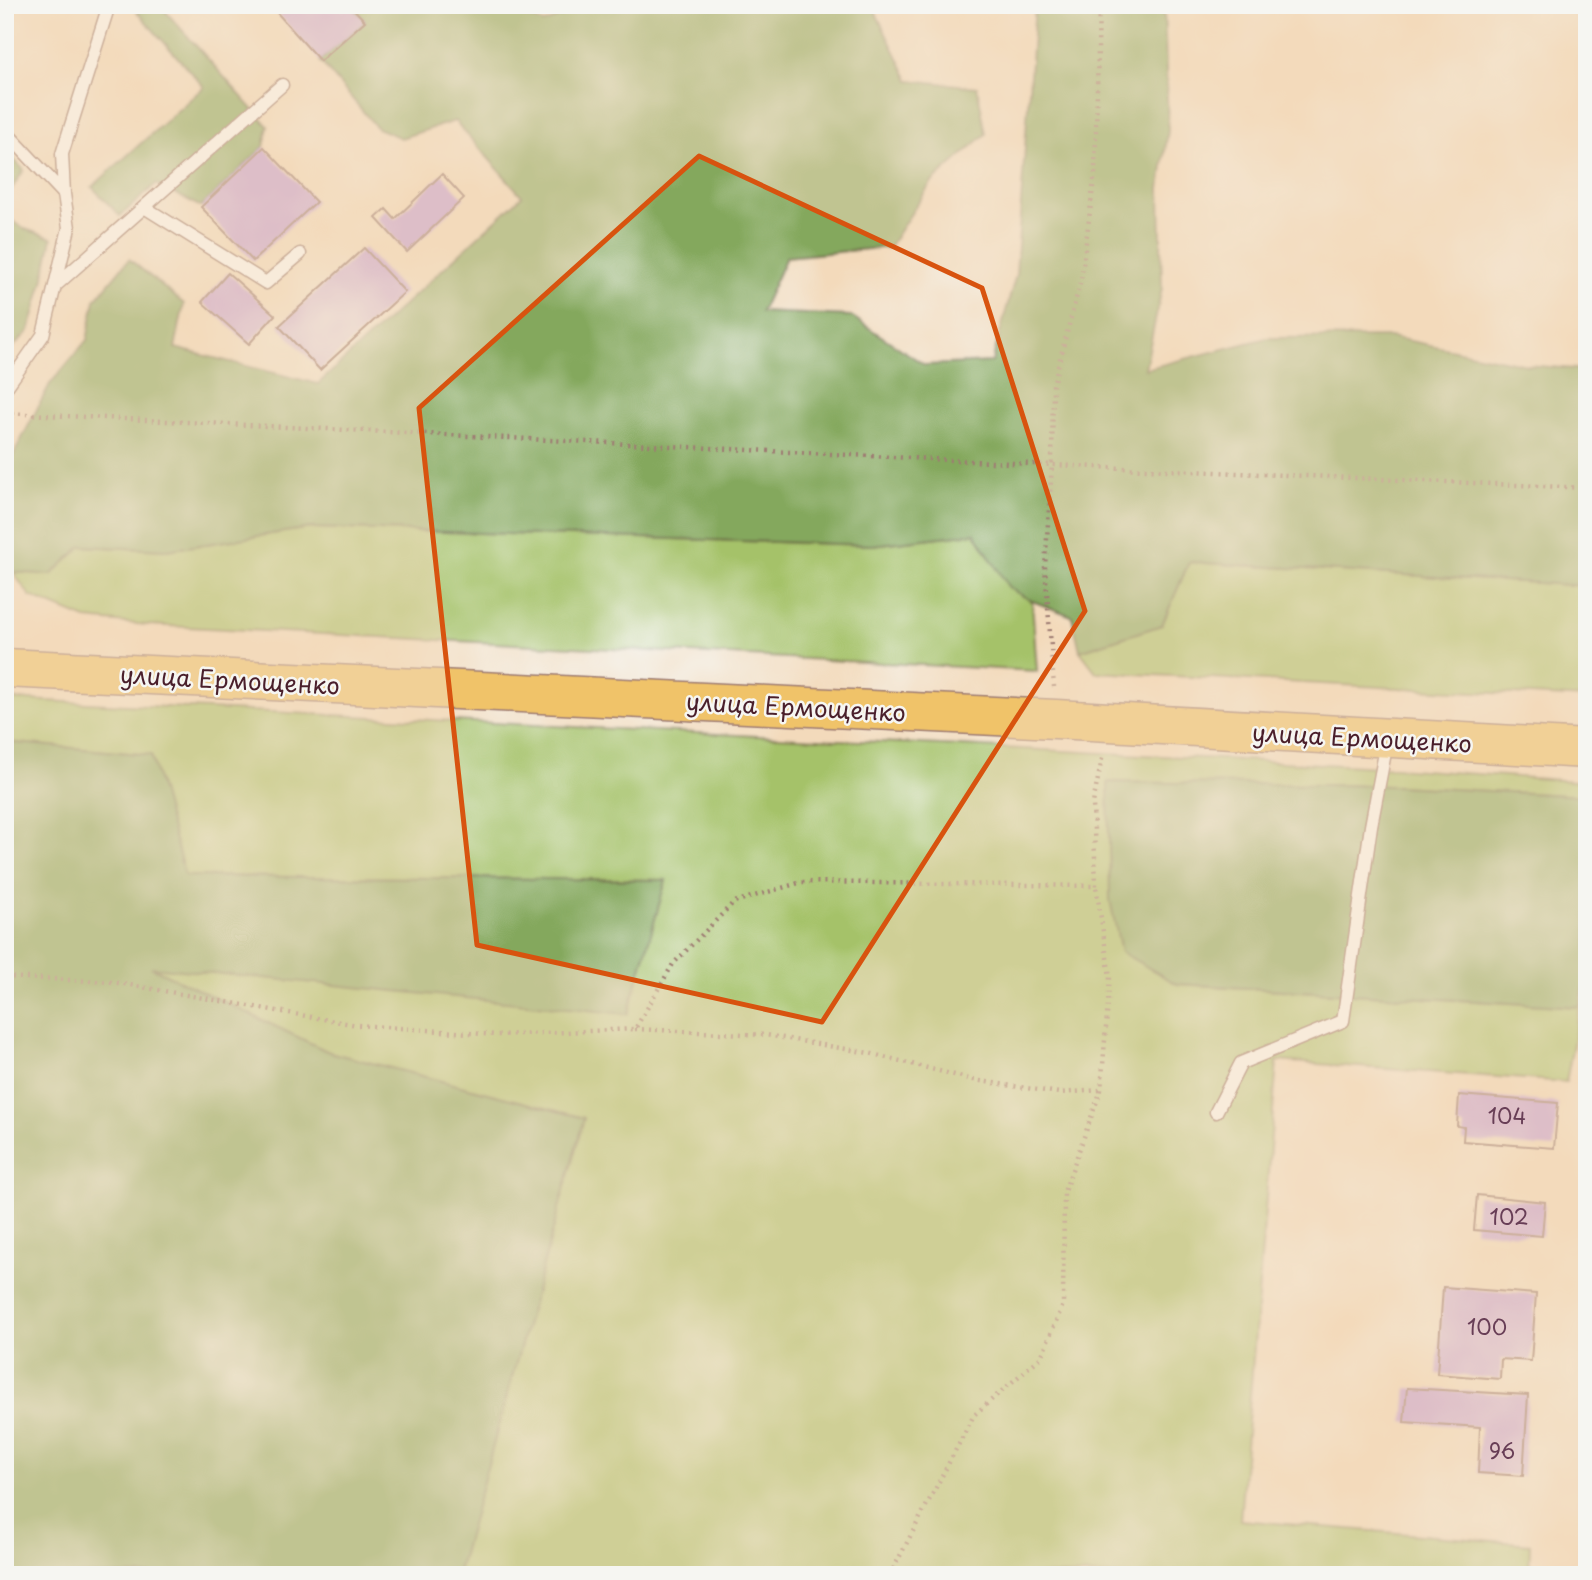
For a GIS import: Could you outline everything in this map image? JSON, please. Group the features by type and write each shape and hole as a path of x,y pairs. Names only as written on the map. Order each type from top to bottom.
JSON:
{"highway":[{"name":"улица Ермощенко","path":"5,668 1056,719 1587,749"}],"lane":[{"path":"5,389 43,335 69,228 62,154 109,5"},
{"path":"55,285 282,85"},
{"path":"5,131 64,194"},
{"path":"144,207 267,283 300,254"},
{"path":"1216,1112 1241,1063 1343,1021 1371,826 1388,738"}],"path":[{"path":"1056,719 1045,567 1054,385 1082,280 1095,173 1099,5"},
{"path":"5,412 1052,465 1587,488"},
{"path":"890,1575 974,1415 1041,1357 1063,1305 1065,1192 1101,1090 1110,977 1096,886 1093,803 1108,722"},
{"path":"635,1029 673,964 734,902 802,882 1096,886"},
{"path":"5,977 113,982 382,1027 497,1035 635,1029 766,1035 869,1053 974,1080 1059,1093 1101,1090"}],"highlighted area":[{"path":"699,156 982,288 1085,611 822,1022 477,945 419,408"}],"green space":[{"path":"131,5 173,5 166,12 268,126 264,147 201,207 156,184 120,216 92,187 204,87"},
{"path":"350,5 496,5 544,23 594,5 872,5 909,80 977,87 986,134 931,183 889,247 786,257 761,312 851,316 925,365 992,362 1016,274 1035,5 1164,5 1168,130 1160,189 1162,288 1145,369 1267,338 1391,337 1527,365 1587,370 1587,586 1189,562 1162,625 1080,651 1072,616 1032,601 1009,588 975,533 872,545 311,528 167,550 82,546 51,575 13,572 5,548 5,471 50,384 87,340 95,300 129,259 184,304 175,348 318,384 522,196 455,121 401,138 377,128 320,61 365,21"},
{"path":"5,150 24,170 5,199"},
{"path":"5,216 25,229 52,238 29,331 5,355"},
{"path":"311,528 872,545 975,533 1009,587 1032,601 1037,671 147,625 86,619 30,596 13,572 51,575 82,546 167,550"},
{"path":"1189,562 1587,586 1587,698 1096,672 1080,651 1162,625"},
{"path":"5,699 1382,767 1587,782 1587,795 1584,796 1397,786 1108,783 1177,984 1580,1007 1566,1082 1277,1061 1240,1520 1530,1544 1529,1575 457,1575 584,1118 329,1052 148,966 628,1014 666,880 184,876 151,755 5,742"},
{"path":"5,742 151,755 185,876 666,880 628,1014 151,967 329,1052 584,1118 457,1575 5,1575"},
{"path":"1108,782 1397,786 1584,796 1587,799 1587,974 1580,1007 1177,984 1121,952 1110,900"}],"building":[{"path":"270,5 350,5 365,21 320,61"},
{"path":"264,147 316,202 253,261 201,207"},
{"path":"442,174 464,198 407,252 376,218 386,209 395,219"},
{"path":"364,248 405,292 320,370 279,326"},
{"path":"228,273 275,315 249,344 202,302"},
{"path":"1459,1095 1558,1103 1554,1148 1463,1141 1464,1127 1457,1126"},
{"path":"1477,1195 1545,1202 1542,1236 1474,1230"},
{"path":"1443,1287 1536,1294 1531,1361 1501,1359 1500,1379 1437,1374"},
{"path":"1407,1388 1528,1395 1523,1476 1478,1473 1480,1427 1404,1422"}]}
